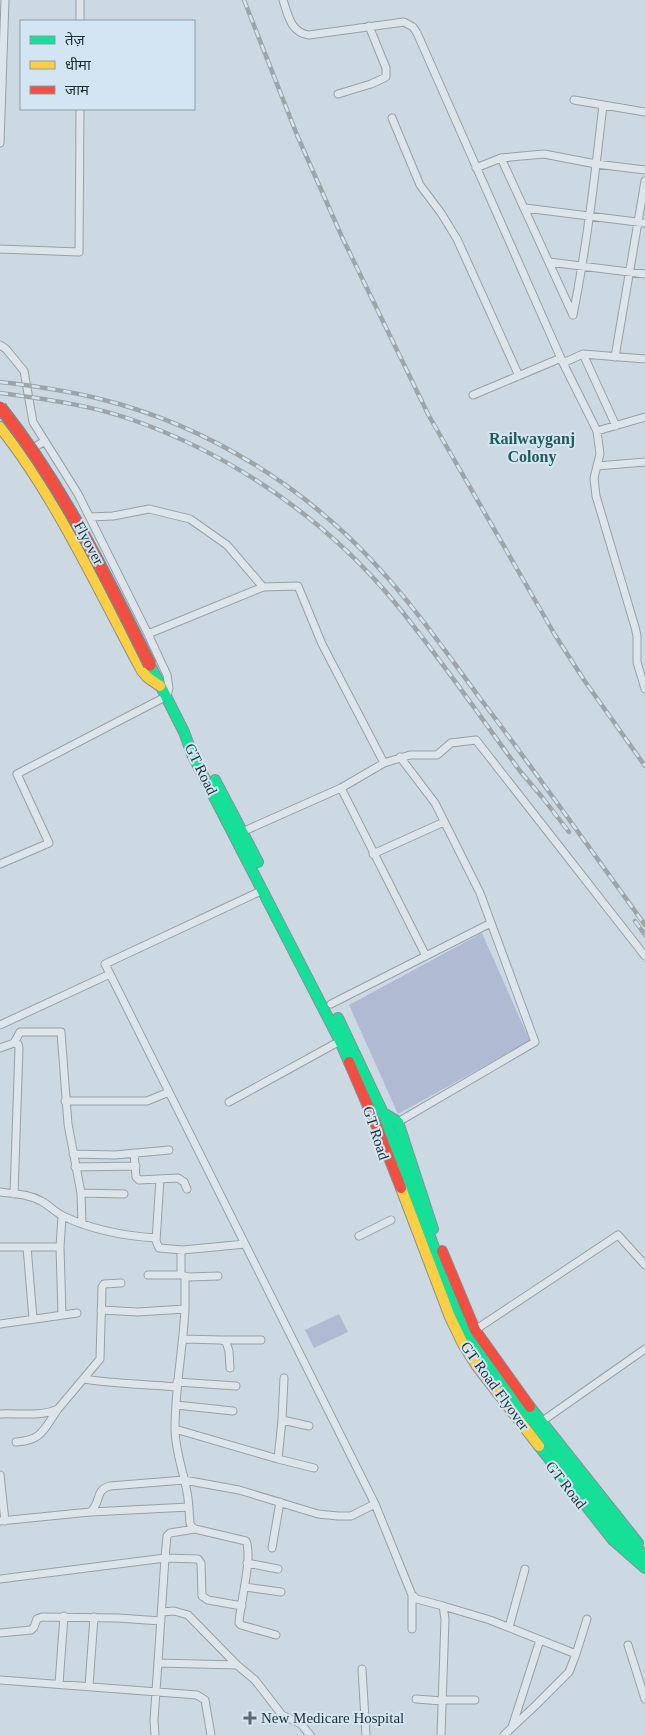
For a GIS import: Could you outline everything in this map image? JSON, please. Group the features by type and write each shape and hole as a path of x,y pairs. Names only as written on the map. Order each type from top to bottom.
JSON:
{"main road":[{"name":"Flyover","path":"0,408 36,454 69,506 93,549 184,732"},
{"path":"0,427 45,492 142,671 165,692"},
{"name":"GT Road","path":"184,732 198,748 331,1004 378,1115 374,1135 445,1315 459,1345 475,1370 610,1540 630,1562 645,1574"},
{"name":"GT Road","path":"184,732 192,754 263,890 344,1038"},
{"name":"GT Road","path":"378,1115 398,1122 435,1236 475,1330 541,1422 645,1550"},
{"name":"GT Road Flyover","path":"378,1115 450,1317 463,1344 477,1366 613,1540 645,1568"},
{"name":"GT Road Flyover","path":"384,1131 459,1313 472,1339 485,1360 614,1525 645,1556"}],"street":[{"path":"0,143 5,0"},
{"path":"80,0 80,20"},
{"path":"283,0 293,26 303,34 309,35 404,22 413,27 562,361 597,432 600,454 594,482 596,496 634,627 637,662 645,689"},
{"path":"338,94 371,84 386,77 386,68 369,26"},
{"path":"574,100 645,112"},
{"path":"501,158 573,315 583,265 603,105"},
{"path":"0,249 79,252 80,110"},
{"path":"392,118 420,185 457,239 519,376"},
{"path":"476,168 501,158 552,155 596,164 645,170"},
{"path":"615,357 630,272 642,222 645,181"},
{"path":"525,208 642,222"},
{"path":"550,262 645,274"},
{"path":"0,345 24,371 33,422 78,494 90,517 167,675 168,688 165,692 17,774 49,843 0,864"},
{"path":"473,395 519,376 583,354 645,359"},
{"path":"583,354 616,426"},
{"path":"597,432 645,417"},
{"path":"21,455 45,441"},
{"path":"597,466 645,462"},
{"path":"90,517 113,516 150,509 190,520 227,545 263,587"},
{"path":"148,634 263,587 298,586 322,644 384,763"},
{"path":"242,832 341,788 384,763 410,755 437,755 451,743 476,740 645,956"},
{"path":"398,1122 535,1042 480,893 435,803 400,757"},
{"path":"341,788 426,956"},
{"path":"373,854 444,822"},
{"path":"263,890 105,964 375,1504 412,1595 412,1629"},
{"path":"331,1004 491,923"},
{"path":"0,1025 110,974"},
{"path":"0,1048 14,1043 20,1032 61,1032 65,1102 81,1193 82,1224"},
{"path":"230,1102 344,1038"},
{"path":"14,1043 18,1044 19,1048 14,1194"},
{"path":"65,1102 147,1101 169,1092"},
{"path":"73,1154 115,1155 169,1150"},
{"path":"134,1153 137,1179 160,1180 178,1178 184,1182 188,1189"},
{"path":"75,1167 136,1166"},
{"path":"160,1180 156,1238 159,1248 181,1250 245,1244"},
{"path":"0,1192 29,1196 42,1201 62,1216 82,1224 123,1235 156,1238"},
{"path":"81,1193 124,1194"},
{"path":"62,1216 60,1248 62,1315"},
{"path":"359,1236 391,1220"},
{"path":"475,1330 618,1235 645,1265"},
{"path":"0,1248 60,1248"},
{"path":"27,1248 33,1319"},
{"path":"181,1250 185,1309 184,1339 177,1384 175,1429 177,1456 184,1480 190,1523 195,1529"},
{"path":"148,1275 218,1276"},
{"path":"16,1442 35,1439 40,1435 58,1409 100,1359 102,1286 104,1284 121,1283"},
{"path":"101,1310 138,1312 185,1309"},
{"path":"0,1324 77,1313"},
{"path":"184,1339 261,1340"},
{"path":"221,1340 228,1345 230,1368"},
{"path":"541,1422 645,1349"},
{"path":"278,1459 284,1378"},
{"path":"84,1379 105,1382 236,1386"},
{"path":"176,1405 232,1411"},
{"path":"0,1414 51,1412 58,1409"},
{"path":"282,1420 309,1426"},
{"path":"175,1429 314,1468"},
{"path":"0,1475 2,1521 90,1512 189,1507"},
{"path":"90,1512 95,1508 100,1492 104,1487 184,1480 239,1490 318,1514 351,1516 375,1504"},
{"path":"272,1548 280,1502"},
{"path":"155,1735 154,1721 167,1536 195,1529 246,1541 248,1544 245,1587 239,1620 241,1625 276,1635"},
{"path":"0,1579 165,1558 198,1559 201,1563 201,1592 204,1599 242,1606"},
{"path":"247,1563 278,1568"},
{"path":"509,1627 525,1569"},
{"path":"245,1587 281,1592"},
{"path":"412,1595 417,1599 474,1614 576,1654"},
{"path":"441,1735 445,1619 443,1606"},
{"path":"162,1612 174,1611 188,1615 236,1664 255,1680 282,1715 300,1724 310,1735"},
{"path":"0,1633 31,1630 39,1617 64,1616 161,1621"},
{"path":"59,1684 64,1616"},
{"path":"89,1686 94,1617"},
{"path":"504,1735 569,1672 587,1619"},
{"path":"512,1728 540,1640"},
{"path":"628,1645 645,1699"},
{"path":"158,1663 236,1664"},
{"path":"362,1669 366,1735"},
{"path":"0,1680 156,1691 202,1697 205,1700 211,1735"},
{"path":"416,1699 442,1701 475,1700"}],"shaded area":[{"path":"482,933 530,1041 398,1114 349,1005"},
{"path":"339,1314 348,1332 314,1348 305,1330"}],"railway":[{"path":"244,0 297,135 342,237 429,416 555,635 584,680 645,766"},
{"path":"0,382 52,389 104,400 142,411 180,426 217,443 252,463 286,485 318,510 376,565 417,613 645,925"},
{"path":"0,393 84,406 133,420 171,435 208,452 243,472 277,494 310,519 341,545 396,604 444,666 520,771 569,832"},
{"path":"635,921 645,935"}],"traffic: fast":[{"path":"150,665 184,732 192,754 340,1041 349,1062"},
{"path":"215,780 258,862"},
{"path":"338,1018 383,1113 459,1313 471,1339 485,1360 620,1533 645,1556"},
{"path":"383,1113 398,1122 433,1229"},
{"path":"530,1407 638,1543"},
{"path":"539,1446 613,1540 645,1568"}],"traffic: slow":[{"path":"0,427 21,455 58,514 142,671 160,686"},
{"path":"401,1188 450,1317 463,1344 477,1366 539,1446"}],"traffic: jam":[{"path":"0,407 44,469 82,532 150,665"},
{"path":"349,1062 401,1188"},
{"path":"442,1251 475,1330 530,1407"}],"place":[{"name":"New Medicare Hospital","path":"250,1718"}],"district":[{"name":"Railwayganj Colony","path":"532,447"}]}
